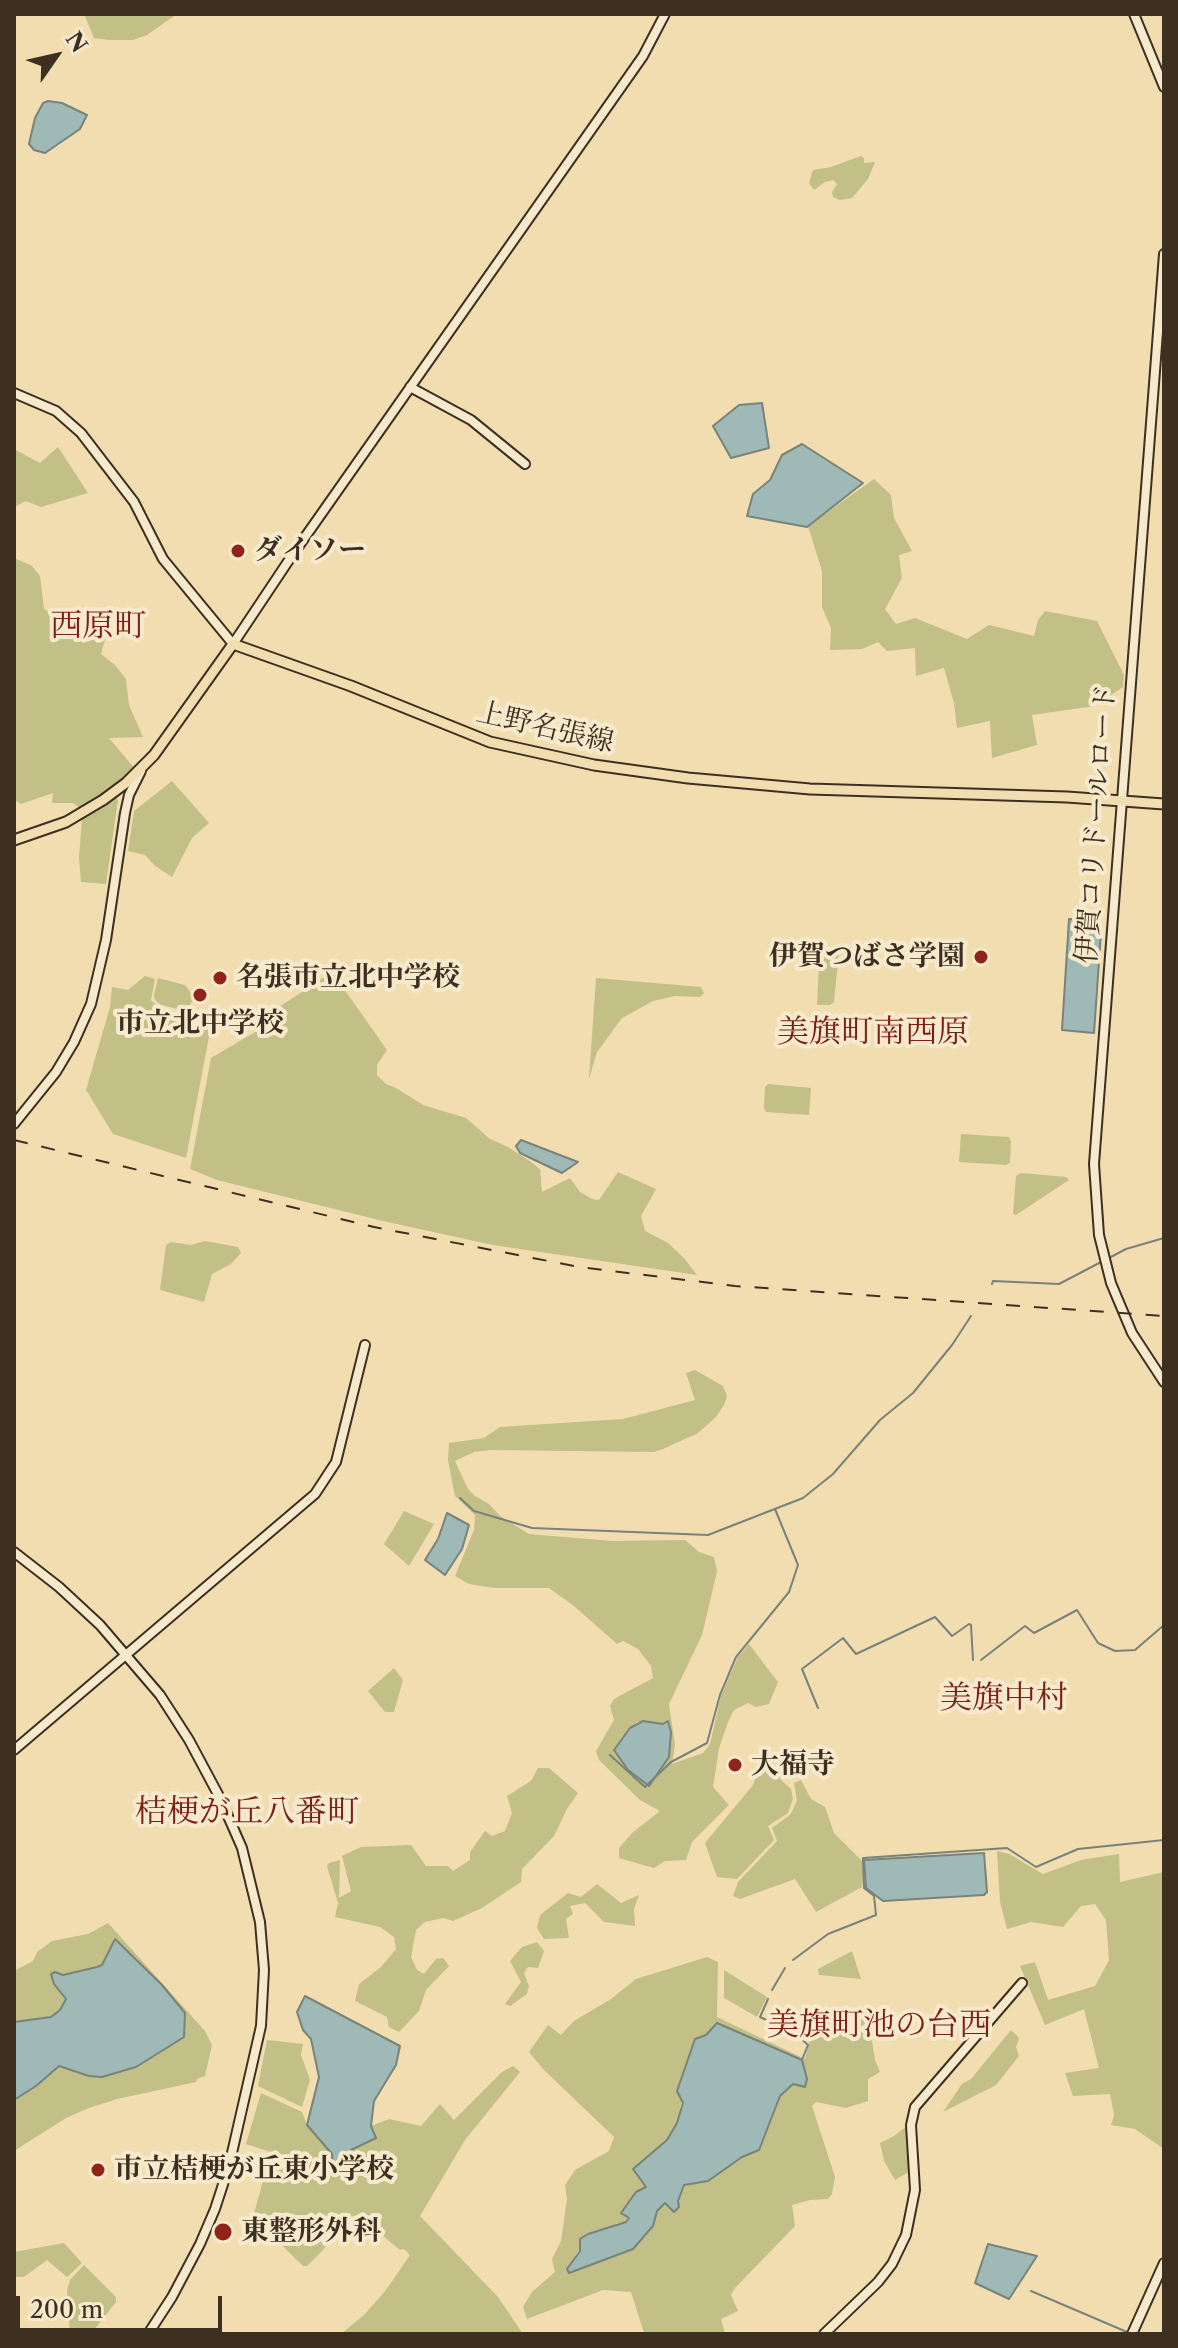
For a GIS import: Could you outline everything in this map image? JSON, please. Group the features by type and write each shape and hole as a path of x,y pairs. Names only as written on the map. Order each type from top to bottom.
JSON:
{"main road":[{"name":"上野名張線","path":"233,644 351,686 490,742 594,765 688,778 810,789 1164,804"},
{"path":"14,840 52,828 79,815 112,794 144,767 233,644"}],"street":[{"path":"14,393 56,411 81,433 134,502 163,559 233,644 643,56 665,14"},
{"path":"1134,14 1164,87"},
{"name":"伊賀コリドールロード","path":"1164,254 1094,1164 1104,1260 1132,1333 1164,1382"},
{"path":"410,387 471,420 525,464"},
{"path":"15,1122 56,1072 91,1004 104,952 127,804 132,787 144,767"},
{"path":"14,1750 319,1489 336,1462 365,1345"},
{"path":"14,1552 76,1602 127,1654 160,1695 189,1740 225,1808 242,1848 260,1922 263,2009 257,2050 223,2186 207,2230 187,2271 148,2334"},
{"path":"824,2334 878,2282 892,2264 906,2235 915,2190 911,2125 915,2107 1022,1983"},
{"path":"1132,2334 1164,2263"}],"shaded area":[{"path":"84,14 177,14 147,35 133,40 109,40 94,38"},
{"path":"861,156 864,163 875,162 868,179 852,198 840,200 833,197 832,192 837,184 833,180 814,190 809,183 813,170"},
{"path":"58,447 88,493 41,507 26,501 14,507 14,449 40,463"},
{"path":"874,479 891,495 894,518 912,551 899,555 902,578 885,609 896,624 915,618 967,639 989,625 1034,636 1038,620 1045,611 1097,621 1124,675 1123,687 1095,706 1032,715 1037,745 992,758 990,721 957,728 944,668 916,676 915,648 887,651 878,642 862,649 830,650 831,628 822,607 822,571 808,526"},
{"path":"14,558 32,566 40,576 44,609 58,616 77,617 106,636 101,654 126,679 129,705 143,737 109,738 136,770 92,805 81,809 73,803 52,803 53,793 21,804 14,800"},
{"path":"172,781 209,823 192,838 172,877 145,855 128,851 134,811"},
{"path":"115,797 118,800 106,884 81,882 82,819"},
{"path":"808,951 839,952 834,1002 830,1005 817,1005 819,964 808,963"},
{"path":"332,972 387,1050 377,1065 377,1075 386,1084 423,1105 466,1118 490,1139 531,1162 540,1169 542,1192 570,1178 580,1192 599,1200 618,1172 656,1189 641,1216 645,1231 668,1243 697,1275 493,1245 217,1180 190,1169 211,1058 255,1032 270,1013"},
{"path":"145,976 155,979 151,1000 158,1007 172,1013 203,1016 211,1026 186,1158 113,1134 86,1090 110,1007 112,987 128,990"},
{"path":"158,978 185,985 194,997 187,1011 161,1005 155,1000"},
{"path":"596,978 701,987 704,993 700,997 675,996 653,1001 622,1018 597,1052 589,1079"},
{"path":"768,1084 811,1088 809,1115 766,1112 765,1087"},
{"path":"961,1134 1009,1137 1010,1163 959,1162"},
{"path":"1021,1173 1066,1177 1069,1180 1016,1215 1013,1214 1016,1176"},
{"path":"205,1241 238,1247 241,1253 231,1264 212,1274 204,1302 160,1290 166,1245 171,1242 191,1245"},
{"path":"695,1370 723,1386 727,1396 716,1417 698,1433 663,1449 654,1452 490,1450 474,1452 455,1461 468,1489 475,1496 529,1534 612,1541 685,1540 699,1552 714,1557 717,1571 702,1635 669,1704 675,1745 672,1764 703,1753 710,1744 721,1696 738,1657 749,1644 778,1682 769,1704 756,1707 748,1703 734,1710 728,1722 719,1748 713,1787 729,1805 692,1842 686,1860 665,1861 654,1868 619,1858 619,1848 632,1833 660,1811 640,1800 599,1760 596,1751 614,1720 610,1706 614,1699 653,1678 651,1666 638,1649 623,1641 617,1644 549,1588 494,1588 469,1584 455,1576 474,1530 475,1515 455,1496 448,1460 449,1443 484,1438 500,1427 623,1419 695,1400 686,1373","holes":["668,1721 628,1770 614,1749 630,1728 637,1722 663,1724"]},
{"path":"404,1511 434,1524 409,1566 384,1544"},
{"path":"394,1668 403,1680 394,1712 385,1712 368,1691"},
{"path":"773,1762 781,1780 791,1789 793,1799 788,1813 768,1826 774,1840 737,1879 717,1877 705,1843 753,1785 760,1765"},
{"path":"538,1768 549,1768 578,1793 554,1836 522,1869 521,1882 482,1908 453,1921 443,1918 425,1922 416,1930 411,1957 417,1970 424,1974 436,1959 443,1958 449,1966 426,1990 419,2011 399,2032 389,2027 387,2017 355,2001 359,1984 381,1967 396,1949 394,1937 380,1927 335,1917 338,1903 327,1866 340,1860 339,1898 351,1891 342,1856 361,1847 411,1845 426,1866 448,1866 453,1871 470,1860 470,1852 485,1831 492,1836 505,1831 512,1813 507,1796 531,1781"},
{"path":"801,1780 811,1799 825,1807 834,1833 864,1863 862,1887 816,1912 795,1879 740,1899 733,1896 738,1882 777,1841 772,1828 790,1815 797,1801 794,1783"},
{"path":"997,1851 1009,1854 1043,1874 1081,1860 1119,1854 1120,1882 1164,1872 1164,2149 1135,2129 1111,2125 1114,2115 1110,2094 1073,2096 1065,2073 1099,2068 1084,2009 1045,2025 1020,1966 1035,1962 1048,2000 1095,1986 1109,1960 1106,1920 1095,1904 1081,1906 1063,1927 1031,1922 1007,1929 1000,1902"},
{"path":"597,1884 621,1903 639,1895 634,1909 635,1926 604,1922 585,1903 570,1906 573,1914 566,1919 569,1938 544,1939 537,1928 540,1915 568,1893 581,1897"},
{"path":"108,1923 205,2031 212,2045 205,2076 196,2082 89,2108 66,2118 14,2151 14,1971 33,1961 37,1952 52,1941 88,1934"},
{"path":"537,1942 544,1951 538,1968 528,1967 524,1973 529,1986 527,1994 510,2006 505,2004 521,1982 510,1961 522,1947"},
{"path":"852,1951 861,1979 819,1975 818,1969"},
{"path":"707,1957 718,1962 717,2017 805,2059 809,2042 814,2038 815,2023 824,2021 838,2008 859,2012 869,2023 880,2072 868,2079 868,2101 846,2108 816,2102 812,2106 835,2177 832,2194 828,2199 792,2205 795,2226 731,2295 738,2311 721,2319 725,2334 644,2333 631,2292 603,2290 527,2319 523,2307 532,2292 555,2272 552,2259 561,2241 567,2199 565,2185 575,2170 609,2151 614,2137 529,2052 548,2025 561,2035 574,2021 611,1999 636,1979","holes":["706,2035 805,2086 793,2084 780,2096 759,2150 742,2157 708,2181 684,2185 673,2212 666,2202 657,2211 652,2226 568,2268 588,2234 626,2222 629,2217 621,2213 636,2192 646,2187 637,2176 636,2166 667,2140 677,2123 695,2039"]},
{"path":"724,1970 767,1997 757,2017 724,1998"},
{"path":"1011,2030 1019,2038 1016,2047 1019,2056 996,2085 943,2112 962,2084 971,2079"},
{"path":"267,2040 303,2044 301,2055 310,2080 302,2107 258,2086"},
{"path":"513,2066 520,2072 465,2140 420,2216 498,2297 523,2334 341,2334 365,2314 386,2290 410,2255 358,2215 347,2218 323,2250 307,2266 303,2266 253,2217 271,2152 246,2144 261,2093 302,2112 307,2125 332,2154 333,2167 351,2150 375,2138 371,2126 389,2119 421,2126 440,2104 454,2120 502,2072"},
{"path":"907,2126 911,2168 895,2180 884,2161 880,2143"},
{"path":"64,2243 82,2263 67,2277 47,2260 24,2277 14,2277 14,2252"},
{"path":"84,2265 116,2297 116,2302 91,2334 70,2334 67,2290 70,2280"}],"water":[{"path":"43,103 62,103 87,115 80,129 45,153 34,150 29,144 35,118"},
{"path":"762,403 769,448 731,458 713,426 739,405"},
{"path":"802,444 863,483 807,527 747,516 753,494 770,480 782,455"},
{"path":"1069,919 1090,921 1090,930 1101,932 1094,1033 1062,1030"},
{"path":"521,1140 578,1162 562,1173 520,1153 516,1146"},
{"path":"447,1513 469,1525 462,1549 445,1575 425,1560 438,1539"},
{"path":"643,1721 663,1724 668,1721 671,1732 669,1757 649,1786 628,1770 614,1750 630,1728"},
{"path":"984,1853 987,1892 984,1895 883,1901 866,1888 864,1860"},
{"path":"115,1939 162,1985 185,2013 184,2037 136,2067 102,2077 59,2066 14,2100 14,2022 51,2017 60,2010 66,1999 54,1984 51,1974 63,1975 102,1965"},
{"path":"305,1996 400,2046 396,2065 374,2101 371,2126 376,2138 351,2150 351,2157 333,2168 332,2154 307,2125 319,2077 311,2039 303,2030 297,2012"},
{"path":"717,2023 802,2060 807,2079 805,2087 793,2084 780,2096 759,2150 742,2157 708,2181 684,2185 679,2207 674,2212 665,2203 657,2211 653,2226 633,2249 569,2273 567,2269 580,2251 580,2239 626,2222 629,2218 621,2213 636,2192 646,2187 633,2169 667,2140 677,2123 683,2103 677,2091 695,2039 706,2035"},
{"path":"988,2244 1037,2256 1009,2299 975,2283"}],"waterway":[{"path":"1109,1258 1126,1249 1164,1238"},
{"path":"992,1284 993,1281 1059,1284 1103,1261"},
{"path":"460,1498 474,1511 532,1528 708,1535 803,1498 833,1474 880,1420 913,1393 971,1316"},
{"path":"610,1755 645,1787 671,1762 707,1743 720,1695 736,1657 789,1592 798,1565 775,1509"},
{"path":"981,1660 1025,1626 1034,1633 1077,1610 1098,1643 1115,1651 1135,1650 1164,1625"},
{"path":"818,1708 802,1669 843,1638 856,1654 935,1617 952,1636 971,1625 973,1660"},
{"path":"793,1960 828,1934 876,1915 874,1896 864,1888 863,1858 1007,1848 1036,1867 1078,1849 1164,1840"},
{"path":"772,1990 785,1968"},
{"path":"768,1999 760,2017 796,2034 808,2045 802,2060"},
{"path":"1031,2291 1127,2332"}],"railway":[{"path":"14,1140 374,1227 579,1267 735,1286 1164,1316"}],"place":[{"name":"ダイソー","path":"238,551"},
{"name":"伊賀つばさ学園","path":"981,957"},
{"name":"名張市立北中学校","path":"220,978"},
{"name":"市立北中学校","path":"200,995"},
{"name":"大福寺","path":"735,1765"},
{"name":"市立桔梗が丘東小学校","path":"98,2170"},
{"name":"東整形外科","path":"223,2232"}],"district":[{"name":"西原町","path":"98,627"},
{"name":"美旗町南西原","path":"873,1033"},
{"name":"美旗中村","path":"1004,1699"},
{"name":"桔梗が丘八番町","path":"247,1813"},
{"name":"美旗町池の台西","path":"879,2026"}]}
